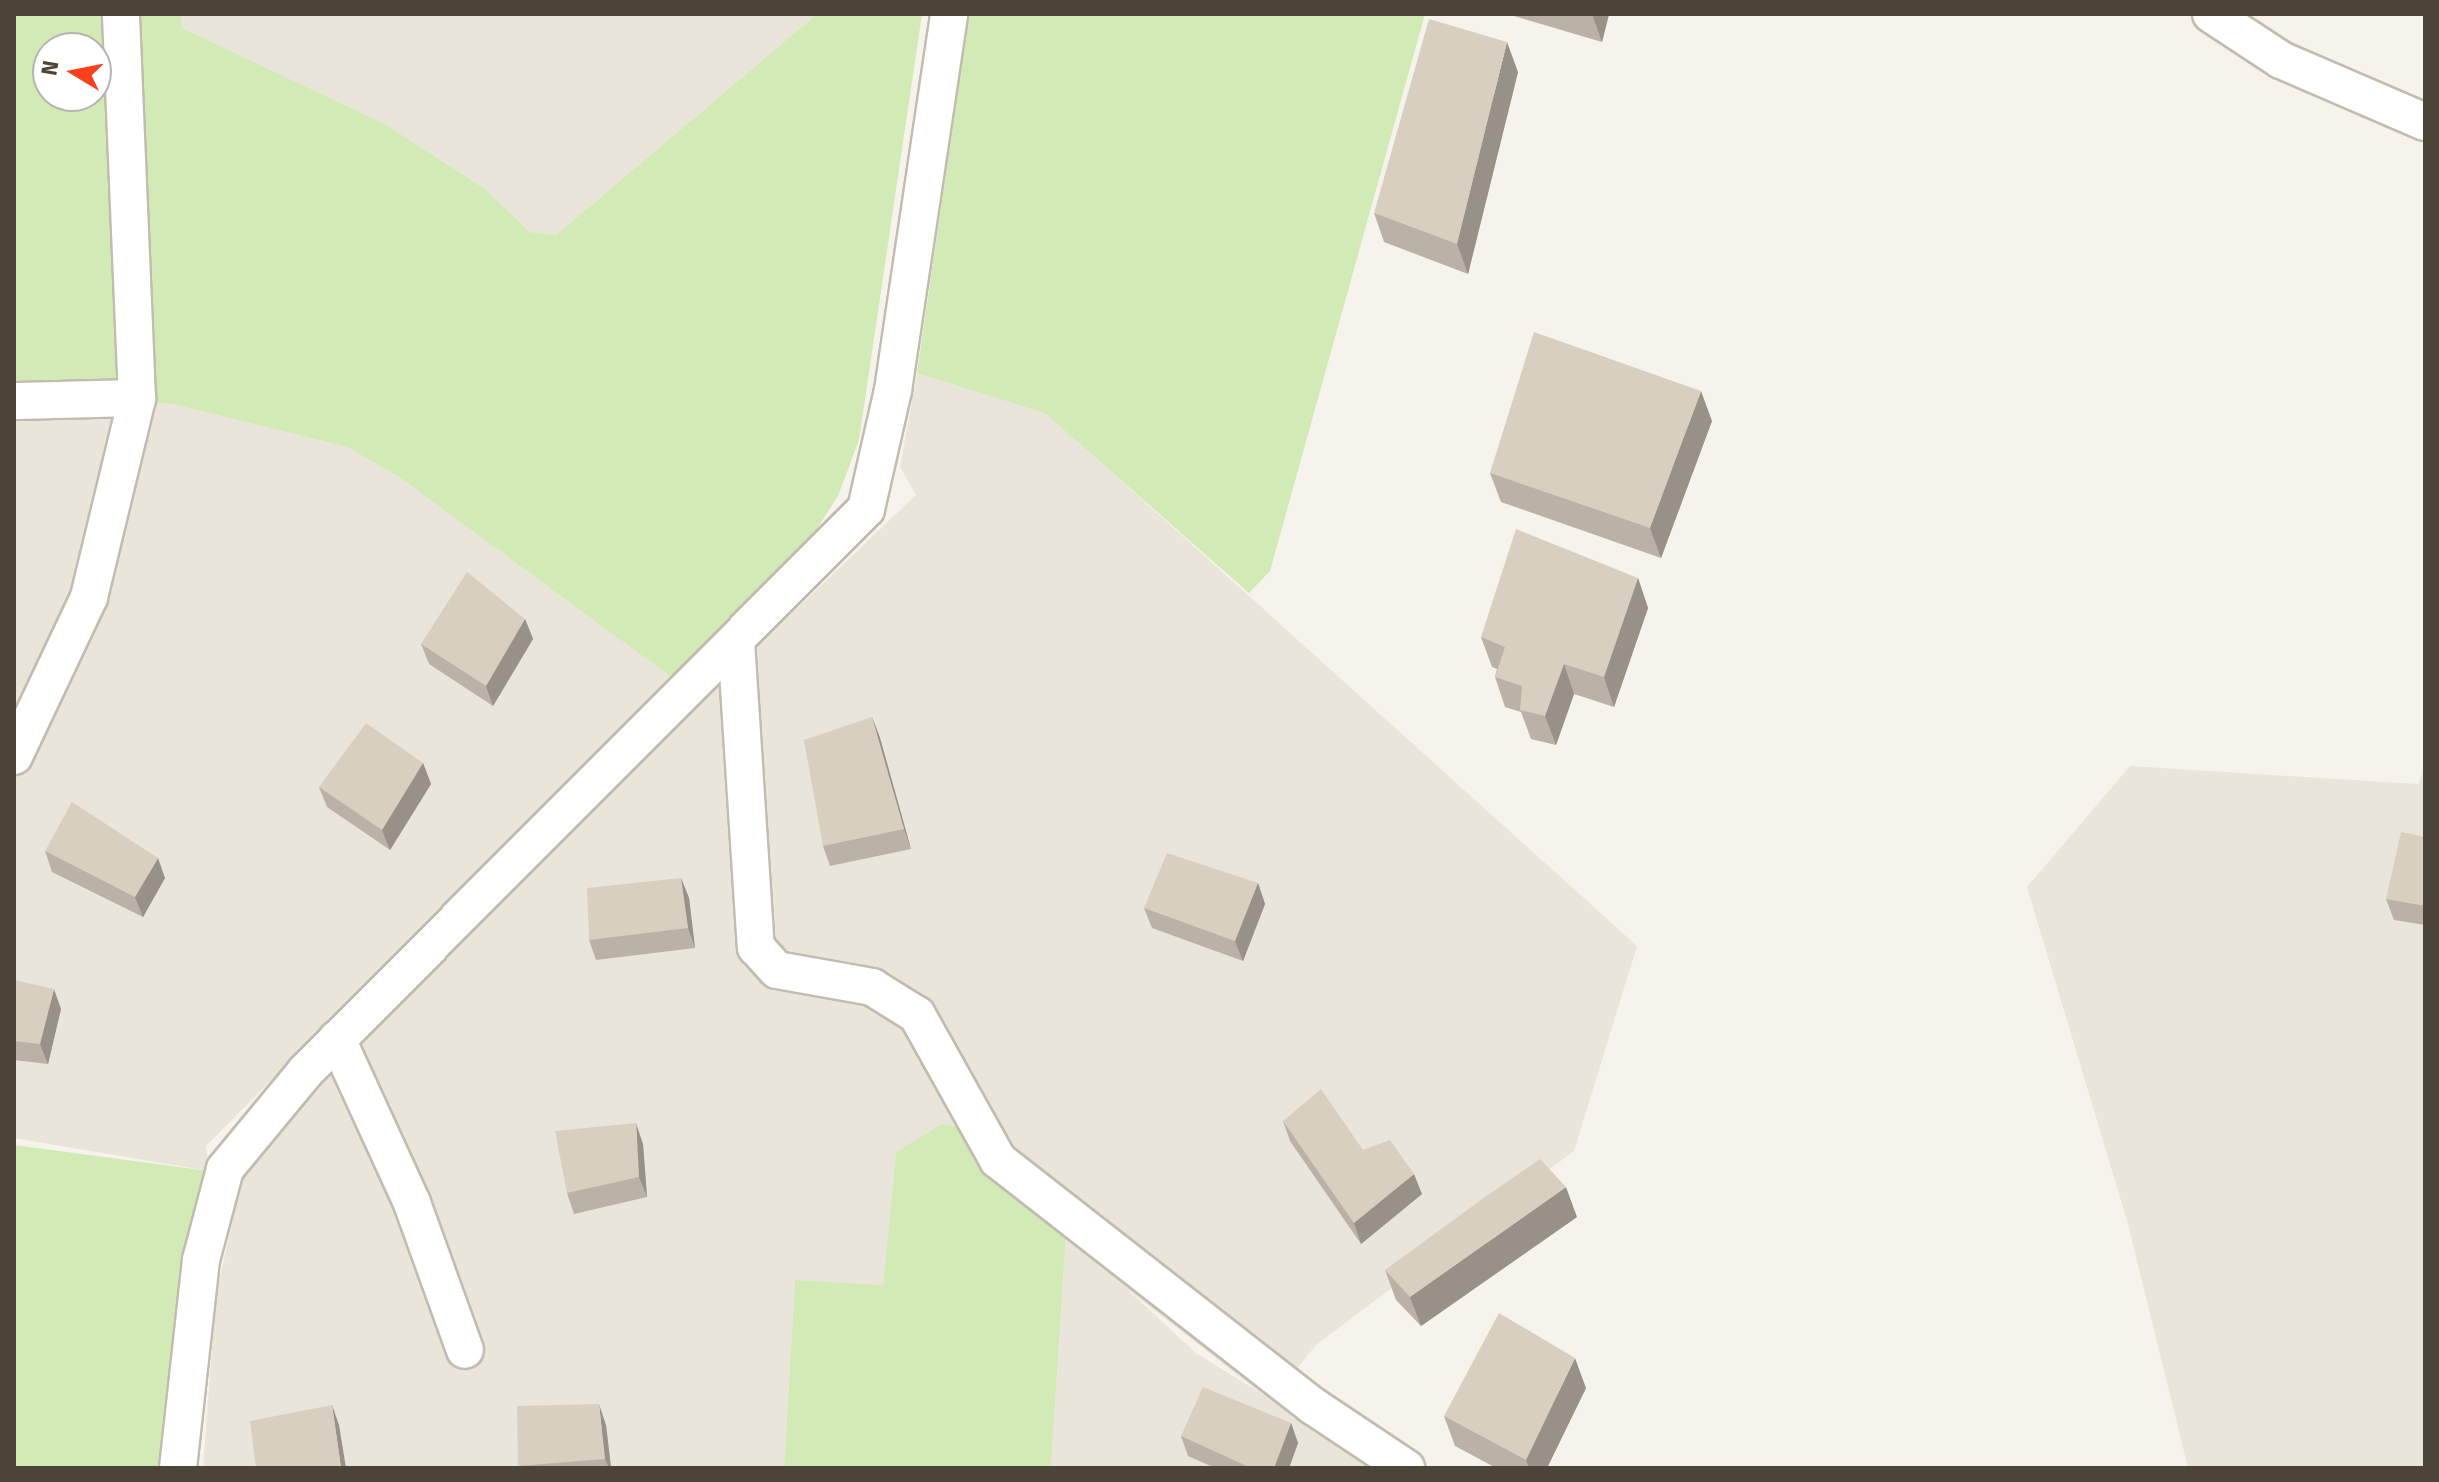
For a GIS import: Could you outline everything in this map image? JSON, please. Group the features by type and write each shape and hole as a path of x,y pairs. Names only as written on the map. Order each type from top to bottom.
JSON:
{"street":[{"path":"14,756 89,597 137,398 121,14"},
{"path":"178,1468 201,1260 225,1169 337,1039 600,771 736,641 866,509 893,390 949,14"},
{"path":"2211,14 2281,60 2425,122"},
{"path":"14,401 137,398"},
{"path":"736,641 756,947 777,970 872,987 917,1015 998,1160 1313,1406 1406,1468"},
{"path":"337,1039 412,1203 465,1350"}],"shaded area":[{"path":"181,14 817,14 556,235 530,232 485,189 385,124 182,28"},
{"path":"917,373 1045,412 1637,946 1574,1151 1316,1345 1272,1400 1378,1468 1051,1468 1066,1234 1102,1265 1013,1175 896,1152 883,1285 795,1280 784,1468 203,1468 216,1295 242,1178 352,1050 714,687 916,495 900,467","holes":["1131,1292 1262,1394 1196,1353"]},
{"path":"14,395 173,404 347,447 399,477 671,677 206,1146 209,1171 14,1138"},
{"path":"2130,766 2418,784 2425,767 2425,1468 2188,1468 2128,1224 2027,887"}],"green space":[{"path":"14,14 181,14 182,28 385,124 485,189 530,232 556,235 817,14 922,14 859,440 838,496 797,560 671,677 399,477 347,447 173,404 14,395"},
{"path":"969,14 1425,14 1270,571 1249,593 1045,413 917,373"},
{"path":"942,1124 970,1129 1066,1234 1051,1468 784,1468 795,1280 883,1285 896,1152"},
{"path":"14,1145 209,1171 178,1468 14,1468"}],"building":[{"path":"1429,19 1507,42 1457,244 1374,213"},
{"path":"1534,332 1701,391 1650,528 1490,473"},
{"path":"1516,529 1638,578 1604,677 1564,664 1545,716 1520,710 1522,686 1495,677 1505,647 1481,637"},
{"path":"467,572 525,619 486,686 421,644"},
{"path":"872,717 904,829 823,846 804,740"},
{"path":"366,723 423,763 382,830 319,787"},
{"path":"72,802 158,858 135,897 45,851"},
{"path":"2401,832 2425,837 2425,906 2386,899"},
{"path":"1167,853 1258,883 1235,941 1144,908"},
{"path":"681,878 688,928 589,940 587,888"},
{"path":"14,980 54,989 40,1044 14,1041"},
{"path":"1321,1089 1363,1150 1390,1140 1414,1174 1354,1223 1283,1121"},
{"path":"636,1123 639,1177 567,1193 555,1131"},
{"path":"1540,1159 1566,1187 1410,1297 1385,1270 1485,1197"},
{"path":"1499,1313 1575,1358 1526,1460 1444,1416"},
{"path":"1203,1387 1291,1423 1274,1468 1251,1468 1181,1436"},
{"path":"599,1404 605,1459 518,1466 517,1406"},
{"path":"332,1405 341,1468 256,1468 250,1421"}]}
